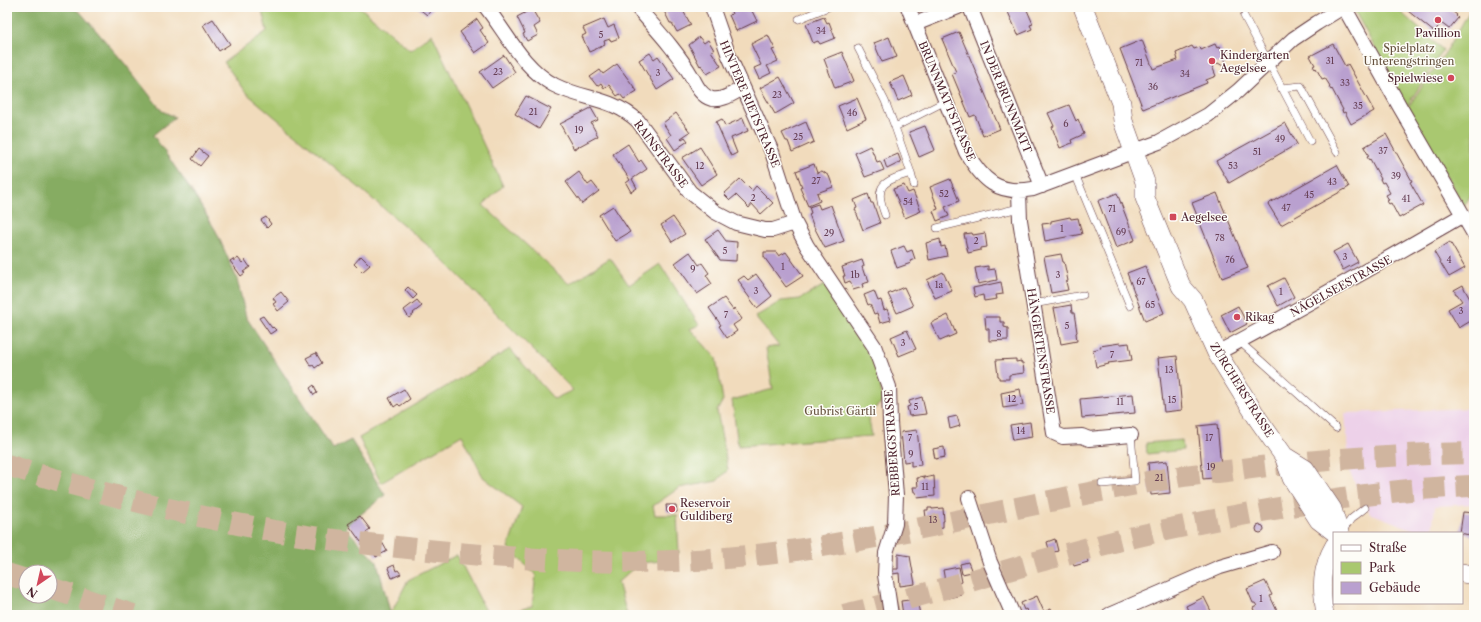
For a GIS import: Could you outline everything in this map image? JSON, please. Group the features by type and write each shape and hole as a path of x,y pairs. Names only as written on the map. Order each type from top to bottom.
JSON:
{"main road":[{"name":"ZÜRCHERSTRASSE","path":"1070,7 1112,107 1122,121 1145,182 1145,198 1181,286 1193,300 1217,353 1258,419 1284,456 1292,478 1318,520 1337,532"},
{"name":"ZÜRCHERSTRASSE","path":"1083,7 1121,103 1122,121"},
{"path":"1463,573 1474,575"}],"street":[{"name":"RAINSTRASSE","path":"486,7 525,62 542,77 564,90 620,108 638,121 690,192 715,212 736,223 765,230 773,230 796,223"},
{"path":"637,7 676,52 698,89 704,96 719,99 743,88"},
{"name":"HINTERE RIETSTRASSE","path":"712,7 729,56 772,152 796,223 807,246 820,264"},
{"name":"BRUNNMATTSTRASSE","path":"908,7 966,152 976,168 988,181 1001,189 1019,192 1033,190 1134,152 1158,142 1208,115 1268,64 1293,40 1317,23 1344,7"},
{"path":"915,24 958,7"},
{"name":"IN DER BRUNNMATT","path":"970,7 1042,186"},
{"path":"1344,7 1400,108 1474,234"},
{"name":"HÄNGERTENSTRASSE","path":"1019,192 1020,220 1054,433 1063,437 1082,436 1089,439 1131,435"},
{"name":"NÄGELSEESTRASSE","path":"1217,353 1391,258 1463,215"},
{"name":"REBBERGSTRASSE","path":"820,264 874,346 889,387 890,423 896,495 895,524 886,553 885,575 891,615"},
{"path":"969,498 990,562 1012,615"},
{"path":"1325,615 1322,597 1322,579 1325,562 1333,547"},
{"path":"1109,615 1220,567 1272,552"}],"lane":[{"path":"798,19 828,7"},
{"path":"1244,16 1310,141"},
{"path":"858,48 885,101 914,185"},
{"path":"1281,88 1301,86 1337,152"},
{"path":"895,127 946,101"},
{"path":"884,215 880,204 880,191 884,183 890,179 911,173"},
{"path":"1075,174 1130,306"},
{"path":"937,228 1019,208"},
{"path":"1033,304 1083,294"},
{"path":"1239,341 1336,428"},
{"path":"1102,484 1135,481 1131,435"},
{"path":"1340,532 1351,519 1365,508"}],"shaded area":[{"path":"1474,408 1474,504 1435,506 1432,532 1419,532 1370,513 1350,473 1345,413"}],"green space":[{"path":"7,7 71,7 81,13 126,65 162,111 175,117 153,135 193,193 216,231 237,279 246,317 333,449 351,440 385,495 345,527 377,562 391,615 7,615"},
{"path":"261,7 360,7 410,50 432,34 503,186 483,205 569,284 610,258 629,285 660,264 699,325 690,329 716,358 723,400 717,411 728,470 717,481 679,488 653,506 655,515 677,515 679,553 664,554 663,561 639,563 618,582 627,615 503,615 532,606 536,575 508,548 522,507 483,477 462,435 381,483 359,438 510,349 554,399 573,390 432,249 245,92 224,62 267,31"},
{"name":"Spielplatz Unterengstringen","path":"1359,7 1395,7 1443,50 1407,106 1354,10"},
{"name":"Spielwiese","path":"1472,7 1474,7 1474,189 1464,207 1408,107 1447,50"},
{"name":"Gubrist Gärtli","path":"828,283 871,346 880,373 882,402 868,414 872,436 738,446 732,400 773,389 766,348 779,346 755,317 781,301 800,299"},
{"path":"1182,440 1183,450 1147,454 1146,443"},
{"path":"457,555 488,615 390,615 408,580"}],"building":[{"path":"417,7 434,7 427,15"},
{"path":"662,7 681,7 691,25 677,32 672,23 670,23"},
{"path":"734,7 752,7 754,10 752,11 757,21 736,31 729,15 732,14 730,9"},
{"path":"1012,7 1031,8 1027,10 1033,24 1030,25 1032,29 1018,35 1008,12 1013,10"},
{"name":"Pavillion","path":"1411,7 1447,7 1457,15 1456,16 1458,18 1449,29 1441,23 1434,32 1408,11"},
{"path":"532,9 540,23 534,27 538,35 527,41 523,34 525,33 517,17"},
{"path":"824,17 827,23 829,22 835,38 820,44 818,41 813,43 806,24"},
{"path":"213,19 230,44 219,51 203,25"},
{"path":"477,19 483,28 480,30 489,43 475,53 460,32"},
{"path":"604,19 608,28 614,25 619,38 611,41 610,39 604,41 605,45 589,52 582,36 586,34 583,28"},
{"path":"959,32 1000,129 983,136 975,115 970,117 952,74 956,72 942,39"},
{"path":"768,35 775,49 772,50 778,61 767,66 771,73 759,79 754,68 761,65 751,44"},
{"path":"699,37 704,43 708,40 714,50 711,51 721,66 707,74 701,65 700,66 689,45"},
{"path":"889,37 897,57 882,62 874,43"},
{"path":"1142,40 1153,69 1178,60 1176,53 1192,46 1194,49 1200,47 1201,50 1215,44 1217,48 1220,46 1226,62 1223,66 1218,63 1212,66 1216,76 1206,80 1207,83 1143,109 1120,49"},
{"path":"1333,44 1345,66 1348,64 1374,111 1351,124 1345,112 1343,113 1343,110 1325,78 1322,79 1316,68 1315,69 1313,66 1315,65 1310,56"},
{"path":"842,52 854,81 835,88 824,59"},
{"path":"650,53 654,59 658,56 674,79 657,90 639,60"},
{"path":"504,55 515,72 492,88 480,72"},
{"path":"617,64 637,91 624,99 620,94 617,96 609,85 604,88 601,83 597,86 590,77 600,70 603,74"},
{"path":"904,76 912,95 898,101 890,82"},
{"path":"780,77 794,103 775,114 760,88"},
{"path":"526,96 551,109 539,129 515,114"},
{"path":"857,98 866,119 847,128 838,106"},
{"path":"1069,105 1076,121 1078,119 1084,134 1071,140 1072,143 1060,148 1052,127 1054,126 1048,113"},
{"path":"591,108 598,120 591,123 598,136 574,149 560,124"},
{"path":"676,113 690,132 681,138 682,139 685,137 688,141 675,150 667,138 671,135 663,123"},
{"path":"743,118 748,131 731,138 737,153 731,156 716,122 722,119 725,126"},
{"path":"806,122 814,142 792,152 788,141 786,141 782,133"},
{"path":"1285,123 1297,144 1229,183 1216,161"},
{"path":"925,126 935,150 919,157 909,132"},
{"path":"1386,134 1412,181 1410,182 1423,205 1399,218 1391,203 1389,204 1387,201 1389,200 1386,195 1390,193 1384,182 1382,183 1370,159 1369,160 1367,157 1369,156 1364,147"},
{"path":"628,144 639,162 641,160 647,169 632,179 637,188 631,192 626,183 630,180 613,154"},
{"path":"870,146 877,162 880,161 884,170 865,177 855,153"},
{"path":"700,147 717,174 701,185 682,158"},
{"path":"199,149 208,156 200,166 192,159"},
{"path":"898,154 901,162 887,169 884,160"},
{"path":"814,164 817,173 822,171 829,176 833,187 817,193 820,201 808,206 800,188 802,187 796,171"},
{"path":"1337,165 1349,187 1281,225 1268,204"},
{"path":"579,172 588,185 592,182 599,191 582,204 566,182"},
{"path":"740,179 752,191 756,186 773,203 761,214 752,204 749,208 736,195 730,200 724,194"},
{"path":"950,179 959,201 945,207 949,216 937,221 933,211 938,209 930,187"},
{"path":"904,185 908,193 913,191 921,211 905,218 893,189"},
{"path":"1117,193 1135,240 1116,248 1098,201"},
{"path":"1217,193 1248,268 1222,278 1192,203"},
{"path":"868,194 880,223 863,230 855,209 857,208 854,200"},
{"path":"818,204 820,209 831,205 844,241 825,248 809,214 811,213 809,207"},
{"path":"613,206 630,232 615,241 599,215"},
{"path":"266,217 271,224 267,228 261,220"},
{"path":"673,217 685,234 672,242 661,225"},
{"path":"1070,217 1071,219 1078,218 1082,234 1045,241 1042,224 1051,223 1051,221"},
{"path":"718,230 726,241 737,242 736,261 720,260 705,239"},
{"path":"972,233 973,235 985,233 987,247 968,253 964,234"},
{"path":"940,239 941,247 945,246 947,256 929,260 926,243"},
{"path":"1450,242 1465,268 1449,277 1434,252"},
{"path":"1348,244 1358,262 1343,270 1333,252"},
{"path":"904,246 907,252 912,250 915,259 910,261 911,263 897,268 891,251"},
{"path":"690,252 699,265 702,263 709,273 706,275 712,284 697,294 675,263"},
{"path":"764,252 776,252 779,256 786,252 803,276 786,287 764,257"},
{"path":"1061,254 1068,281 1066,282 1068,290 1051,293 1044,257"},
{"path":"361,256 370,265 362,272 354,264"},
{"path":"238,258 242,263 245,260 250,267 243,272 245,273 241,276 230,261 233,259 234,261"},
{"path":"862,260 864,266 862,267 869,282 862,284 863,287 853,290 850,281 845,283 843,276 845,276 842,267"},
{"path":"988,266 988,270 995,269 997,280 978,284 975,268"},
{"path":"1145,266 1164,313 1145,321 1127,273"},
{"path":"943,272 952,291 935,298 927,280"},
{"path":"756,274 772,296 757,308 738,280 744,276 748,280"},
{"path":"1284,278 1294,297 1278,306 1268,286"},
{"path":"1001,282 1003,294 996,295 997,299 984,301 983,295 975,297 973,288"},
{"path":"1463,285 1474,306 1474,311 1472,312 1474,319 1459,328 1448,309 1462,301 1454,290"},
{"path":"408,287 417,295 413,299 405,290"},
{"path":"904,287 913,306 897,313 888,294"},
{"path":"874,291 878,301 881,300 884,310 887,309 891,320 880,323 877,313 874,314 870,304 868,305 864,295"},
{"path":"281,292 289,302 278,311 273,304 276,302 273,298"},
{"path":"724,298 742,319 733,325 737,331 727,338 719,326 721,325 709,308"},
{"path":"417,300 422,306 409,318 404,310"},
{"path":"1071,305 1072,313 1074,313 1077,341 1061,344 1054,308"},
{"path":"1238,306 1247,324 1230,333 1221,315"},
{"path":"948,315 956,334 940,341 931,323"},
{"path":"263,316 272,328 273,327 276,330 270,334 259,318"},
{"path":"985,317 1000,317 1000,322 1004,322 1004,327 1008,328 1008,340 989,341 989,329 986,329"},
{"path":"907,330 916,349 899,356 891,337"},
{"path":"1129,343 1132,360 1108,363 1109,364 1096,367 1093,350 1101,348 1100,346"},
{"path":"316,353 322,363 315,368 313,365 311,366 306,358"},
{"path":"1177,356 1182,410 1164,412 1158,358"},
{"path":"1016,359 1016,362 1021,361 1021,363 1023,363 1024,373 1009,375 1009,379 999,379 996,360"},
{"path":"314,385 317,393 314,395 310,388"},
{"path":"404,389 410,399 400,406 398,404 394,407 389,398"},
{"path":"1020,389 1023,405 1003,408 1001,393"},
{"path":"1133,394 1135,413 1082,418 1080,399"},
{"path":"922,397 926,414 909,416 907,407 910,406 909,401"},
{"path":"957,416 960,426 950,429 948,418"},
{"path":"1030,422 1032,437 1013,440 1010,425"},
{"path":"1217,424 1222,477 1203,479 1198,426"},
{"path":"917,430 921,465 911,466 911,461 904,462 901,432"},
{"path":"944,447 945,457 935,459 933,449"},
{"path":"1167,461 1170,493 1151,495 1148,463"},
{"path":"924,476 924,478 934,476 935,496 917,498 913,487 918,487 917,478"},
{"name":"Reservoir Guldiberg","path":"666,505 676,505 677,512 667,512"},
{"path":"928,508 943,508 943,527 925,530 921,519 926,518 925,510 928,510"},
{"path":"1463,512 1474,513 1474,536 1460,532"},
{"path":"360,516 370,529 366,532 370,536 361,542 348,524"},
{"path":"1260,525 1263,526 1263,532 1260,533 1257,532 1256,529 1257,526"},
{"path":"1055,539 1058,551 1050,553 1047,542"},
{"path":"382,542 387,551 376,557 371,547"},
{"path":"1085,550 1088,562 1074,566 1071,554"},
{"path":"898,554 910,556 915,584 900,586 899,573 893,574 892,569 898,569"},
{"path":"968,562 972,572 962,574 960,564"},
{"path":"394,565 396,571 398,570 401,574 392,578 388,568"},
{"path":"959,567 962,582 960,583 962,595 948,598 943,570"},
{"path":"1265,581 1272,595 1270,596 1278,613 1274,615 1256,615 1253,608 1257,606 1253,603 1247,589"},
{"path":"1037,596 1044,612 1051,609 1053,615 1028,615 1026,609 1024,610 1021,603"},
{"path":"1204,597 1213,615 1190,615 1186,606"},
{"path":"917,599 920,615 903,615 901,601"}],"tunnel":[{"path":"7,465 68,483 160,507 222,521 299,535 368,544 479,555 602,562 643,562 725,558 819,547 923,528 1079,495 1184,476 1334,460 1418,454 1474,453"},
{"path":"844,615 907,599 1065,554 1180,527 1262,511 1341,498 1420,489 1474,486"},
{"path":"7,574 18,577"},
{"path":"58,591 133,615"}],"place":[{"name":"Pavillion","path":"1438,20"},
{"name":"Kindergarten Aegelsee","path":"1212,61"},
{"name":"Spielwiese","path":"1451,78"},
{"name":"Aegelsee","path":"1173,217"},
{"name":"Rikag","path":"1237,317"},
{"name":"Reservoir Guldiberg","path":"672,509"}]}
